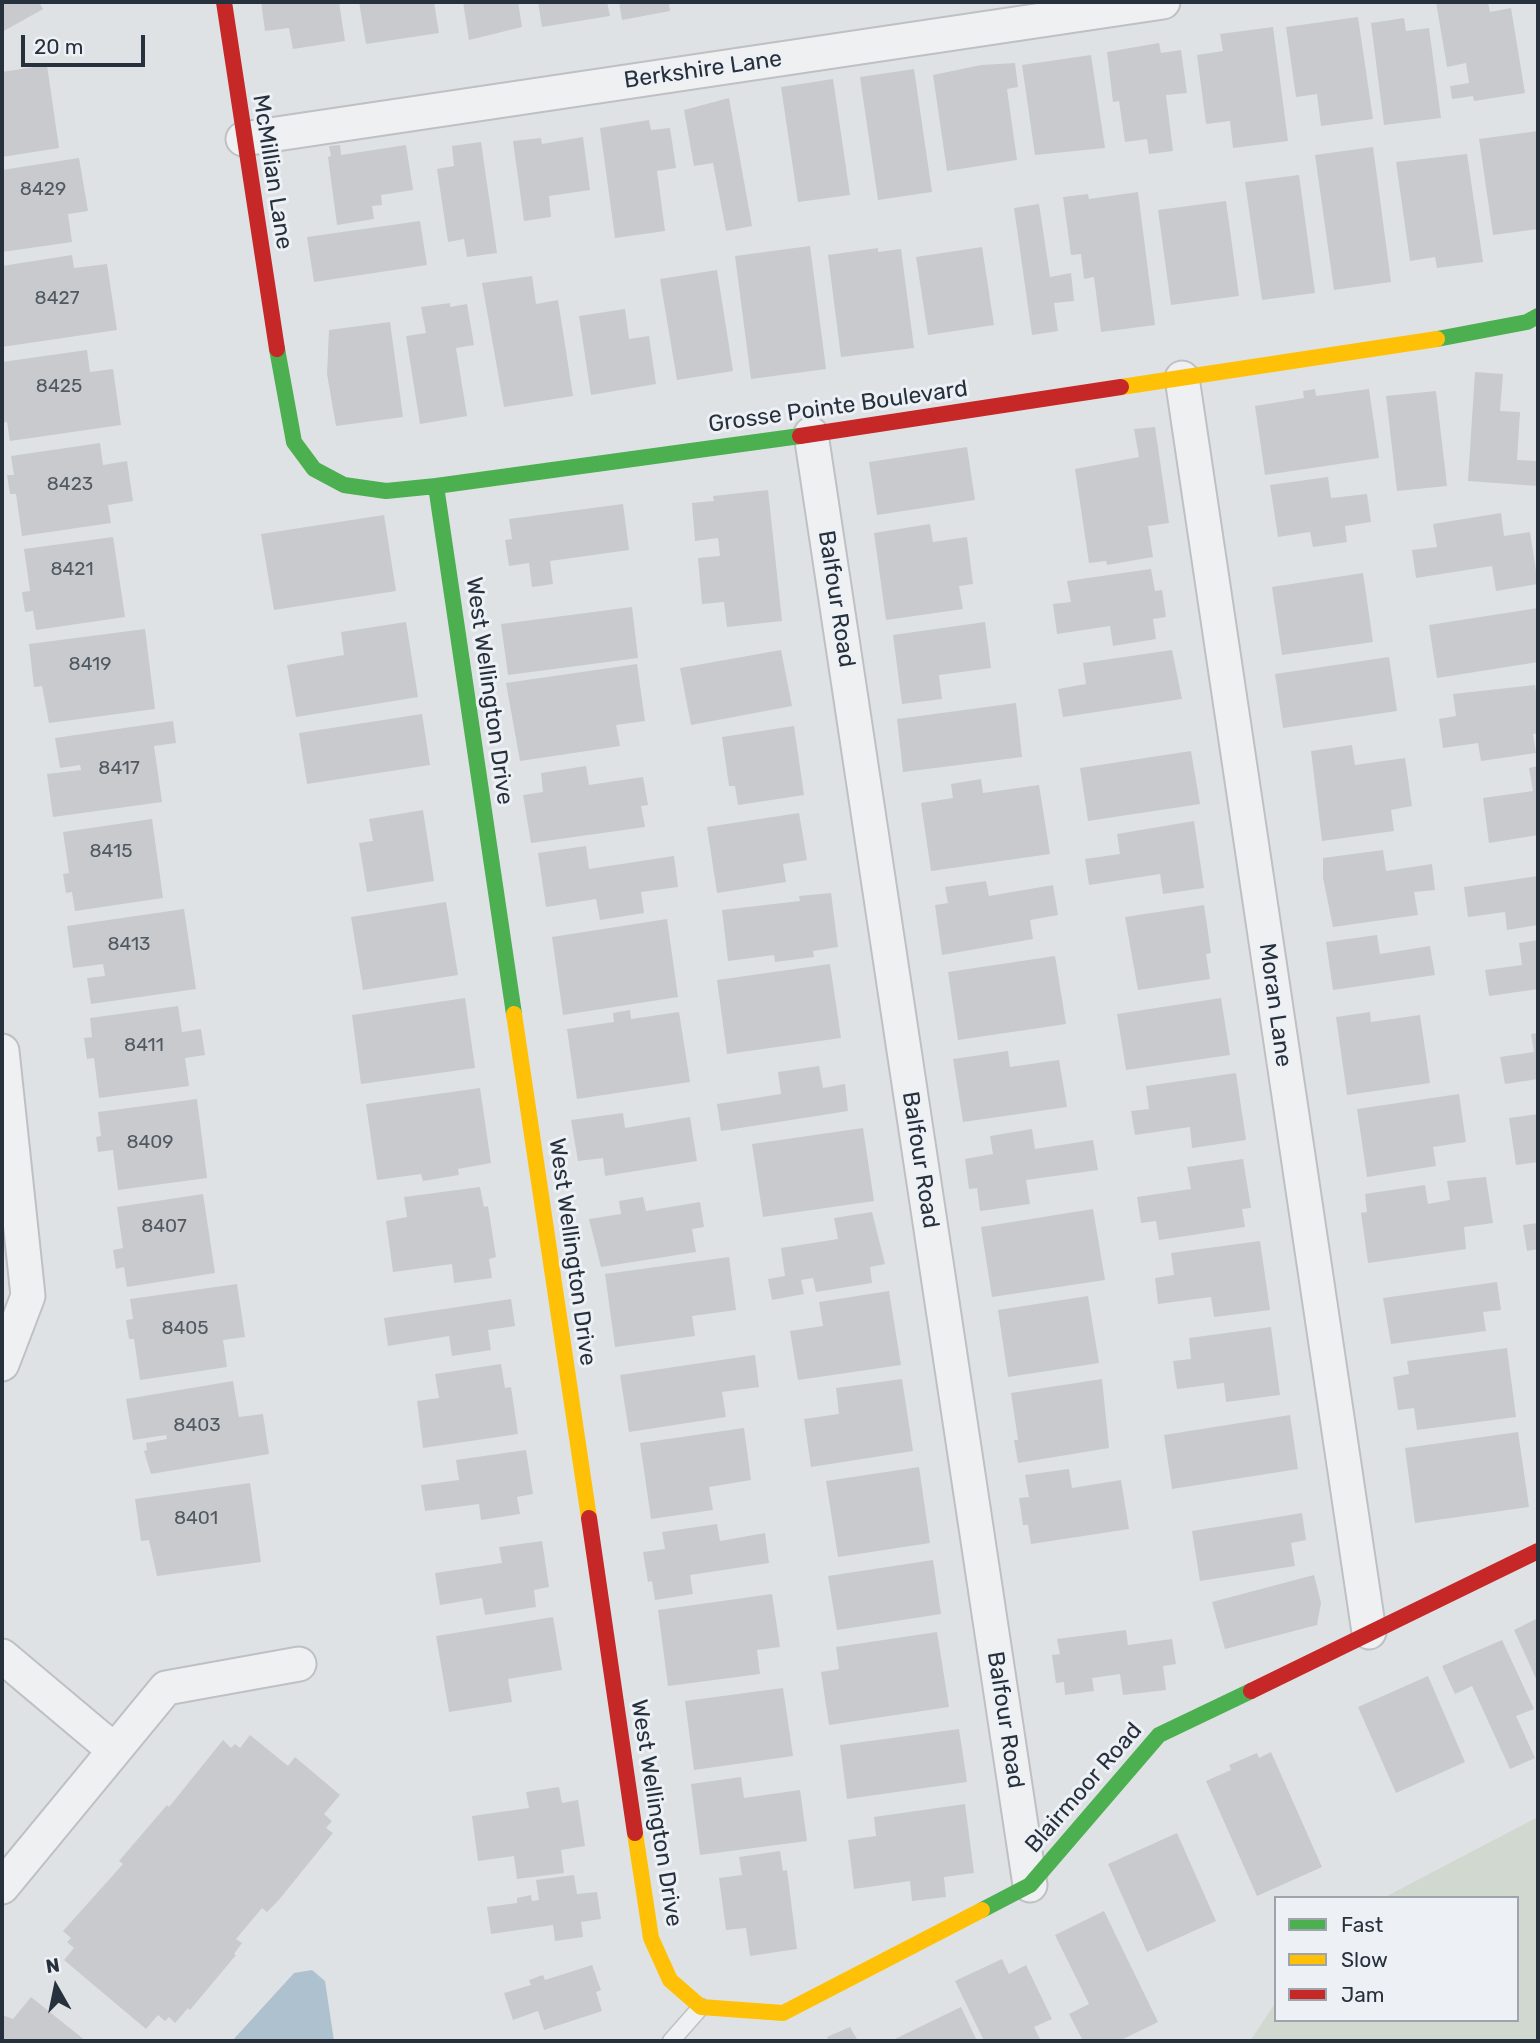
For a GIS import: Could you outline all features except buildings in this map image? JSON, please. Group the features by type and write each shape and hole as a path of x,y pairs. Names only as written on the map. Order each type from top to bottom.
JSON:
{"street":[{"name":"McMillian Lane","path":"224,2 270,307"},
{"name":"Berkshire Lane","path":"243,139 1163,2"},
{"name":"Grosse Pointe Boulevard","path":"270,307 289,426 294,442 314,469 344,485 386,491 811,434 1182,379 1453,337 1527,322 1538,316"},
{"name":"Moran Lane","path":"1182,379 1369,1632"},
{"name":"Balfour Road","path":"811,434 1030,1885"},
{"name":"West Wellington Drive","path":"436,486 651,1938 670,1980 701,2007"},
{"path":"2,1051 27,1296 2,1364"},
{"name":"Blairmoor Road","path":"701,2007 783,2013 1030,1885 1158,1735 1538,1551"},
{"path":"2,1656 114,1750"},
{"path":"2,1886 166,1688 299,1664"}],"lane":[{"path":"671,2041 701,2007"}],"shaded area":[{"path":"1538,1817 1538,2041 1250,2041 1274,2005 1274,2022 1519,2022 1519,1896 1387,1896"}],"water":[{"path":"312,1970 325,1981 334,2041 232,2041 294,1973"}],"traffic: fast":[{"path":"1437,339 1527,322 1538,316"},
{"path":"277,349 294,442 314,469 344,485 386,491 436,486 800,436"},
{"path":"436,486 514,1014"},
{"path":"982,1910 1030,1885 1159,1735 1251,1691"}],"traffic: slow":[{"path":"1121,387 1437,339"},
{"path":"514,1014 589,1518"},
{"path":"635,1833 651,1938 670,1980 701,2007 783,2013 982,1910"}],"traffic: jam":[{"path":"224,2 277,349"},
{"path":"800,436 1121,387"},
{"path":"589,1518 635,1833"},
{"path":"1251,1691 1538,1551"}]}
